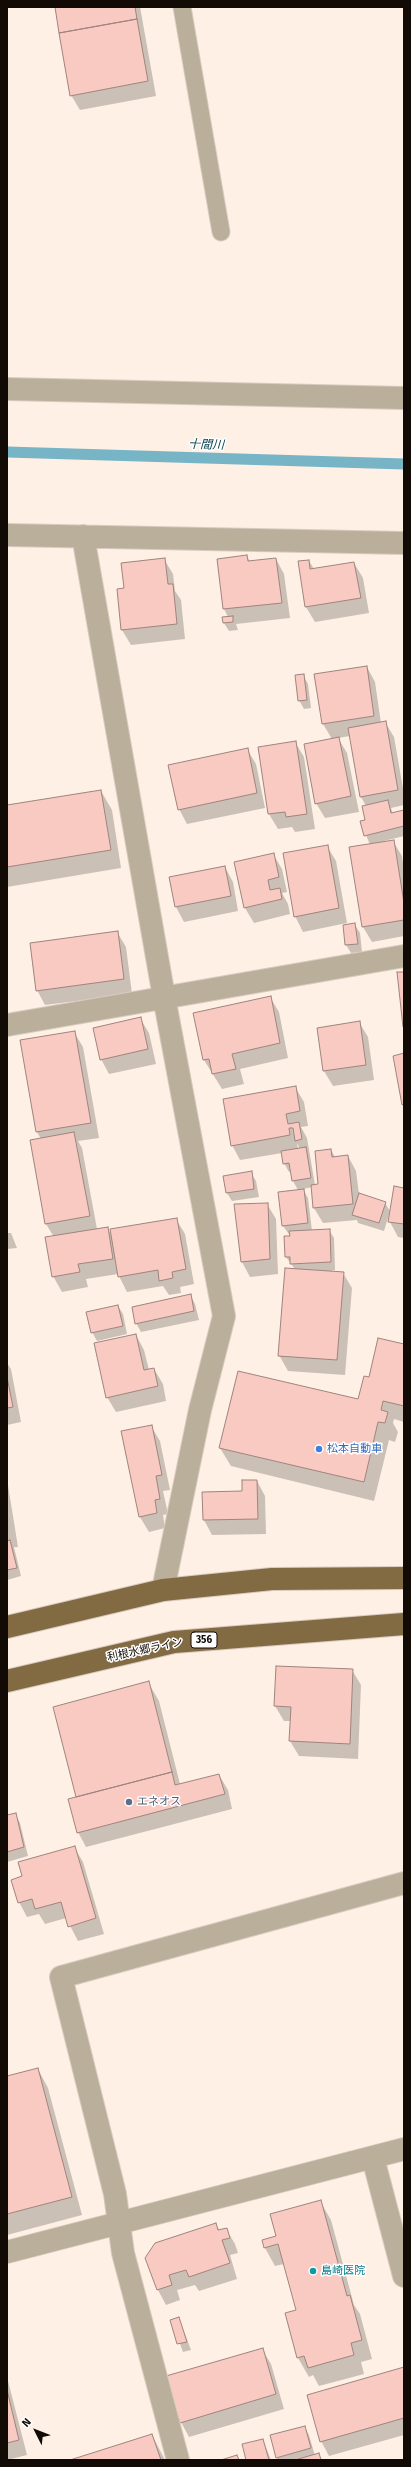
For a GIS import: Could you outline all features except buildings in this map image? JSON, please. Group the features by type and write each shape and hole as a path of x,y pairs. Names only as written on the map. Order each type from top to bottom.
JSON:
{"highway":[{"path":"7,1627 163,1590 272,1580 404,1578"},
{"name":"利根水郷ライン","path":"7,1681 174,1642 404,1624"}],"street":[{"path":"7,389 404,398"},
{"path":"7,535 404,543"},
{"path":"84,536 164,997 224,1316 200,1410 163,1590"},
{"path":"7,1025 404,956"},
{"path":"178,2460 123,2253 120,2221 115,2194 61,1977 404,1882"},
{"path":"7,2252 120,2221 404,2149"},
{"path":"373,2158 404,2276"}],"lane":[{"path":"182,7 221,232"}],"waterway":[{"name":"十間川","path":"7,452 404,464"}],"place":[{"name":"松本自動車","path":"319,1449"},
{"name":"エネオス","path":"129,1802"},
{"name":"島崎医院","path":"313,2271"}]}
